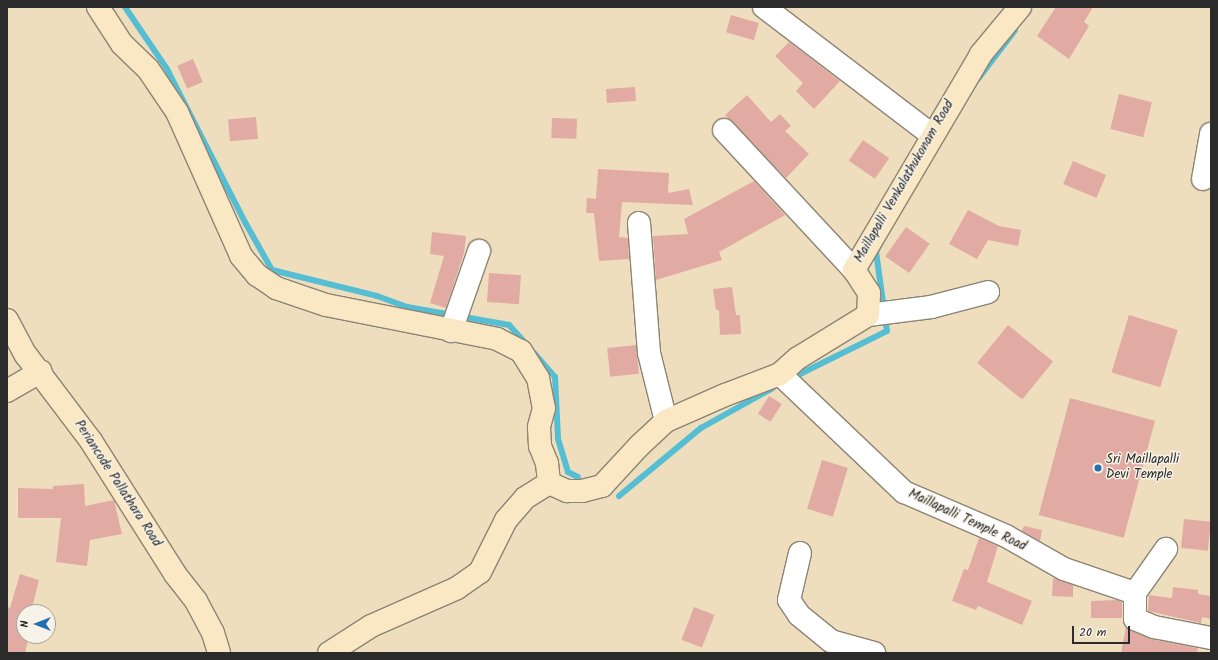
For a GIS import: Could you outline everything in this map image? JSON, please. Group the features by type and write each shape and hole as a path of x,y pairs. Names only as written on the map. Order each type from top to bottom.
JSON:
{"street":[{"path":"98,7 122,44 148,69 177,112 242,256 257,275 276,288 326,305 496,339 521,351 538,378 544,408 539,427 540,446 547,463 549,483"},
{"path":"764,7 931,134"},
{"name":"Maillapalli Venkalathukonam Road","path":"868,314 869,293 854,270 931,134 980,54 1020,7"},
{"path":"724,130 854,270"},
{"path":"1203,179 1211,134"},
{"path":"639,222 649,353 666,421"},
{"path":"451,331 479,251"},
{"path":"549,483 567,491 582,491 602,486 639,446 666,421 724,394 780,374 798,358 868,314 931,307 988,292"},
{"name":"Periancode Pallathara Road","path":"7,320 26,355 41,371 125,492 174,574 196,601 213,633 219,653"},
{"path":"7,391 41,371"},
{"name":"Maillapalli Temple Road","path":"780,374 904,492 1006,536 1064,569 1136,593"},
{"path":"329,653 371,626 457,588 480,572 506,520 525,498 549,483"},
{"path":"1166,549 1136,593 1135,619 1154,627 1211,638"},
{"path":"800,553 789,600 799,615 828,647 874,653"}],"building":[{"path":"1056,7 1093,7 1084,22 1089,26 1069,59 1037,36"},
{"path":"731,15 759,23 754,40 726,32"},
{"path":"789,42 840,81 814,109 796,91 803,83 775,56"},
{"path":"193,59 203,82 187,89 177,66"},
{"path":"635,87 636,101 607,103 606,89"},
{"path":"1119,94 1152,102 1143,137 1110,129"},
{"path":"747,95 771,122 780,114 791,126 785,131 809,154 786,178 725,115"},
{"path":"256,117 258,139 230,141 228,119"},
{"path":"552,118 577,119 576,139 551,138"},
{"path":"863,140 889,158 875,179 849,160"},
{"path":"1073,161 1106,175 1096,198 1063,184"},
{"path":"598,169 669,173 668,193 689,189 693,205 622,202 619,237 628,238 629,259 599,261 594,213 586,213 587,198 596,199"},
{"path":"754,181 785,215 719,252 722,260 656,280 653,236 688,234 684,219"},
{"path":"968,210 999,226 1021,230 1018,246 988,240 977,259 949,244"},
{"path":"906,227 930,244 909,273 885,256"},
{"path":"432,232 466,236 464,253 446,308 430,303 444,256 430,254"},
{"path":"489,273 521,275 519,304 487,302"},
{"path":"732,287 736,315 740,315 741,334 720,335 719,310 716,310 713,289"},
{"path":"1129,315 1178,330 1160,387 1111,372"},
{"path":"1008,325 1053,362 1022,400 977,363"},
{"path":"636,345 639,374 610,377 607,348"},
{"path":"769,396 782,404 771,422 758,414"},
{"name":"Sri Maillapalli Devi Temple","path":"1070,398 1155,421 1124,538 1039,515"},
{"path":"822,460 848,468 833,517 807,509"},
{"path":"84,484 85,506 114,500 122,534 90,540 87,566 56,562 61,518 18,518 18,488 53,489 53,486"},
{"path":"1184,519 1211,522 1208,551 1181,548"},
{"path":"1024,526 1042,530 1040,541 1022,531"},
{"path":"979,538 998,546 987,582 1032,601 1022,625 978,606 976,610 952,601 964,569 968,570"},
{"path":"20,574 39,580 33,604 16,604 16,644 27,644 25,653 7,653 7,607 10,608"},
{"path":"1053,578 1073,585 1073,597 1052,596"},
{"path":"1173,587 1198,590 1198,594 1211,596 1211,619 1202,617 1201,623 1148,611 1149,595 1172,598"},
{"path":"1117,600 1122,602 1122,618 1091,618 1091,601"},
{"path":"694,607 715,615 702,648 681,640"},
{"path":"1126,627 1151,639 1198,648 1197,653 1121,653"}],"waterway":[{"path":"125,7 167,69 246,224 272,270 377,296 407,307 509,325 527,345"},
{"path":"978,79 1015,30"},
{"path":"798,375 887,331 876,252 879,246"},
{"path":"534,353 555,377 558,439 568,472 578,477"},
{"path":"619,496 701,428 773,388"}],"place":[{"name":"Sri Maillapalli Devi Temple","path":"1098,468"}]}
